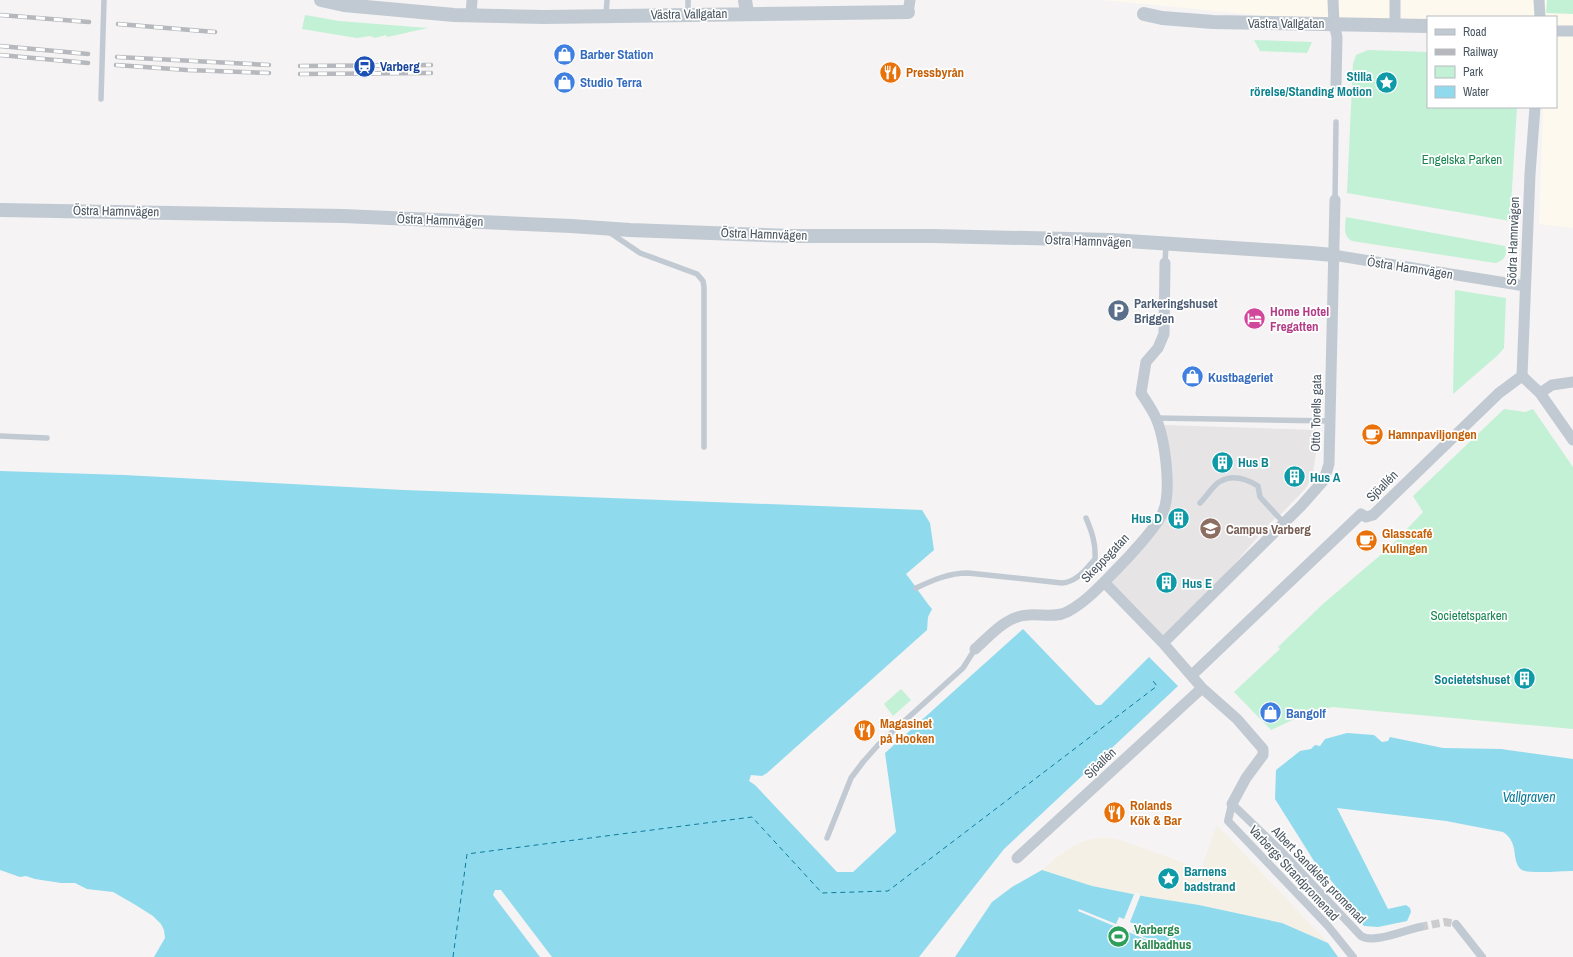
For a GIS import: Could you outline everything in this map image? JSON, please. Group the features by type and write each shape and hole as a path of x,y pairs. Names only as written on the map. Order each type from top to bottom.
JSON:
{"street":[{"name":"Västra Vallgatan","path":"321,0 344,5 471,15 544,17 688,14 746,7 909,6"},
{"path":"471,15 472,0"},
{"path":"1333,0 1334,24 1337,37 1336,84"},
{"path":"1395,0 1395,25"},
{"path":"1539,0 1540,16"},
{"name":"Västra Vallgatan","path":"1144,14 1162,18 1213,22 1427,26"},
{"path":"1557,31 1573,32"},
{"name":"Södra Hamnvägen","path":"1522,376 1530,174 1535,108"},
{"name":"Otto Torells gata","path":"1163,643 1284,524 1324,480 1329,464 1335,200"},
{"name":"Östra Hamnvägen","path":"0,210 343,216 792,236 1112,240 1311,252 1525,286"},
{"name":"Skeppsgatan","path":"976,649 1003,624 1012,618 1028,615 1061,614 1076,606 1104,582 1127,559 1154,527 1163,512 1167,491 1165,447 1156,418 1141,393 1146,362 1158,348 1164,334 1165,263"},
{"path":"1522,376 1540,392 1573,440"},
{"name":"Sjöallén","path":"1192,675 1361,514 1366,517 1373,515 1499,393 1522,376"},
{"path":"1540,392 1552,385 1573,382"},
{"path":"1104,582 1163,643 1202,688 1237,719 1263,749 1263,755 1246,778 1232,804"},
{"name":"Sjöallén","path":"1018,858 1202,688"},
{"name":"Albert Sandklefs promenad","path":"1232,804 1281,852 1365,939 1375,939 1420,926"},
{"name":"Varbergs Strandpromenad","path":"1232,804 1228,821 1328,926 1353,957"},
{"path":"1456,924 1482,957"}],"lane":[{"path":"101,99 104,0"},
{"path":"606,16 607,0"},
{"path":"688,0 688,14"},
{"name":"Otto Torells gata","path":"1335,200 1336,122"},
{"path":"603,228 640,253 697,274 703,281 704,447"},
{"name":"Skeppsgatan","path":"1165,263 1166,244"},
{"path":"1156,418 1330,421"},
{"path":"0,436 47,438"},
{"path":"1200,503 1220,482 1236,478 1249,480 1258,486 1260,497 1284,524"},
{"path":"916,588 956,573 1067,583 1077,578 1095,559 1096,547 1086,518"},
{"path":"827,838 851,778 863,762 879,744 963,668 976,649"}],"shaded area":[{"path":"1103,0 1573,0 1573,228 1539,224 1543,108 1557,108 1557,16 1427,16 1427,32"},
{"name":"Campus Varberg","path":"1163,425 1316,430 1316,453 1312,478 1306,488 1282,513 1271,522 1216,585 1162,636 1111,582 1163,517"}],"green space":[{"path":"1547,0 1573,0 1573,14 1546,13"},
{"path":"305,15 339,21 428,28 387,37 386,35 375,38 370,36 357,38 302,29"},
{"path":"1254,40 1312,42 1307,53 1260,51"},
{"name":"Engelska Parken","path":"1368,50 1427,52 1427,108 1517,108 1510,221 1347,193 1353,64 1356,55"},
{"path":"1346,217 1505,246 1506,255 1503,259 1495,263 1352,241 1346,234"},
{"path":"1455,290 1506,298 1504,348 1453,394"},
{"name":"Societetsparken","path":"1504,409 1525,412 1533,409 1573,467 1573,729 1332,707 1301,716 1271,730 1234,692 1280,649 1278,647 1324,603 1390,547 1423,512 1413,496"},
{"path":"901,689 911,700 893,716 884,704"}],"sand":[{"name":"Barnens badstrand","path":"1217,825 1328,943 1282,923 1199,905 1092,886 1042,870 1068,849 1087,840 1097,838 1120,840 1201,869"}],"water":[{"path":"0,471 124,475 404,490 922,510 930,523 934,550 906,574 932,609 928,617 927,630 767,773 762,776 751,775 749,781 755,785 837,872 853,872 896,832 885,753 1023,629 1096,705 1101,705 1149,657 1178,686 1004,849 919,957 552,957 501,890 495,890 493,895 540,957 154,957 165,938 164,930 161,924 153,916 113,892 87,889 75,883 61,883 26,876 20,877 0,870"},
{"name":"Vallgraven","path":"1347,733 1374,735 1382,742 1388,741 1390,737 1443,748 1501,749 1573,759 1573,871 1539,872 1522,870 1517,864 1512,842 1503,832 1446,821 1337,808 1388,909 1406,905 1410,908 1411,912 1407,921 1378,927 1364,926 1340,896 1334,884 1314,861 1275,799 1276,770 1300,751 1311,749 1315,745 1320,746 1325,739"},
{"path":"1042,870 1092,886 1199,905 1282,923 1328,943 1338,957 955,957 992,902 1012,887"}],"pier":[{"path":"1135,892 1141,894 1130,922 1136,925 1133,932 1169,949 1078,911 1079,909 1116,924 1119,917 1124,919"}],"ferry route":[{"path":"453,957 467,854 752,817 822,893 888,891 1157,686 1153,681"}],"tunnel":[{"path":"1420,927 1445,922 1456,924"}],"railway":[{"path":"0,15 89,22"},
{"path":"118,24 215,32"},
{"path":"0,46 88,54"},
{"path":"0,55 88,63"},
{"path":"117,57 269,65"},
{"path":"116,65 187,70 269,73"},
{"path":"300,66 431,65"},
{"path":"300,74 431,73"}],"place":[{"name":"Barber Station","path":"565,54"},
{"name":"Varberg","path":"365,66"},
{"name":"Pressbyrån","path":"891,72"},
{"name":"Studio Terra","path":"564,82"},
{"name":"Stilla rörelse/Standing Motion","path":"1387,83"},
{"name":"Parkeringshuset Briggen","path":"1119,310"},
{"name":"Home Hotel Fregatten","path":"1254,318"},
{"name":"Kustbageriet","path":"1193,377"},
{"name":"Hamnpaviljongen","path":"1373,434"},
{"name":"Hus B","path":"1222,462"},
{"name":"Hus A","path":"1294,477"},
{"name":"Hus D","path":"1178,518"},
{"name":"Campus Varberg","path":"1211,529"},
{"name":"Glasscafé Kulingen","path":"1367,540"},
{"name":"Hus E","path":"1166,583"},
{"name":"Societetshuset","path":"1525,679"},
{"name":"Bangolf","path":"1270,713"},
{"name":"Magasinet på Hooken","path":"865,730"},
{"name":"Rolands Kök & Bar","path":"1114,812"},
{"name":"Barnens badstrand","path":"1168,878"},
{"name":"Varbergs Kallbadhus","path":"1118,936"}]}
